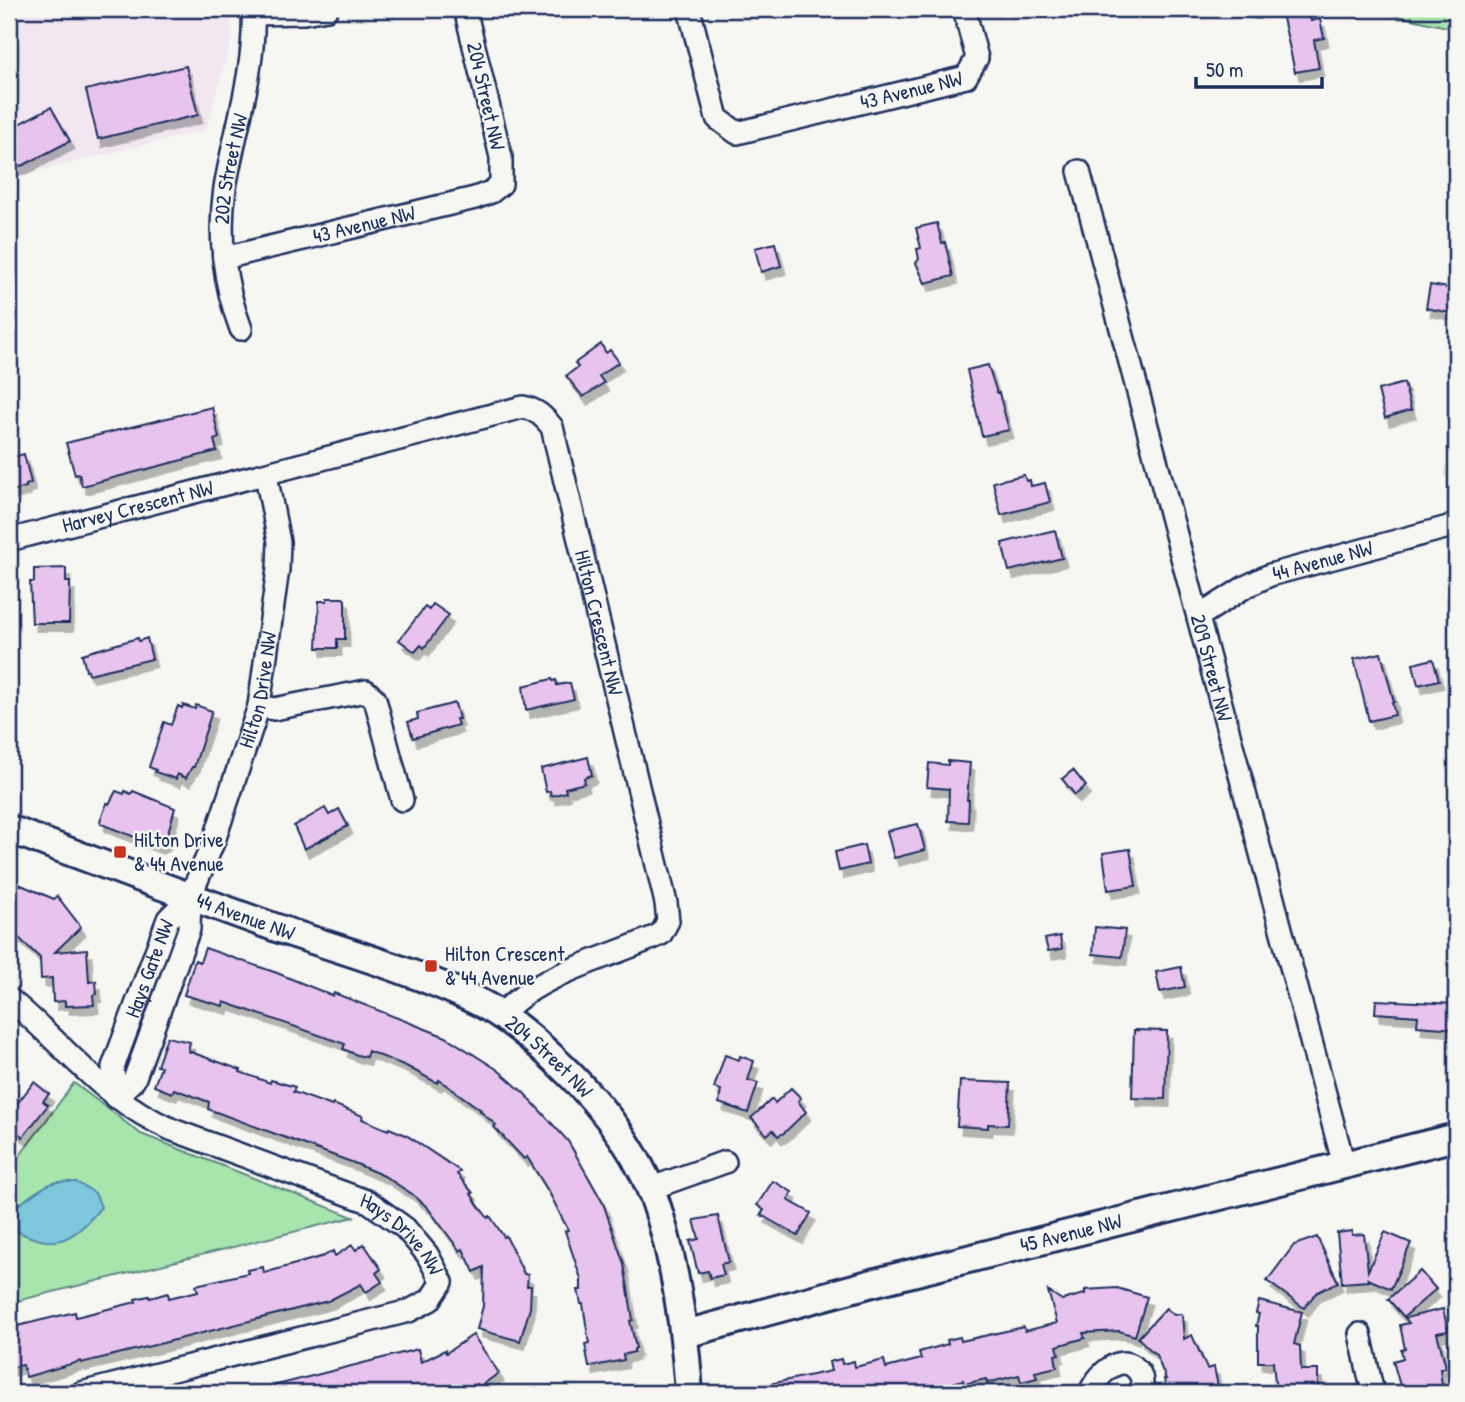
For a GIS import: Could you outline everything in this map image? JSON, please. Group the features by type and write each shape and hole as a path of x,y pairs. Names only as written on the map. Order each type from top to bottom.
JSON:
{"street":[{"path":"253,12 304,13 327,9"},
{"name":"204 Street NW","path":"465,9 501,157 501,184"},
{"name":"43 Avenue NW","path":"689,9 717,118 737,133 966,77 977,58 964,9"},
{"name":"202 Street NW","path":"242,329 229,293 224,258 225,191 248,76 253,12"},
{"name":"209 Street NW","path":"1079,171 1344,1165"},
{"name":"43 Avenue NW","path":"224,258 475,198 491,192 501,184"},
{"name":"Hilton Crescent NW","path":"266,475 523,407 535,410 552,427 663,890 668,921 662,934 581,964 536,988 506,1009 501,1016"},
{"name":"Harvey Crescent NW","path":"9,540 266,475"},
{"name":"Hilton Drive NW","path":"190,897 215,838 259,706 278,569 279,542 266,475"},
{"name":"44 Avenue NW","path":"1198,617 1245,587 1270,575 1456,524"},
{"path":"259,706 274,709 366,691 375,699 402,800"},
{"name":"44 Avenue NW","path":"9,829 190,897 405,972"},
{"name":"Hays Gate NW","path":"115,1097 134,1080 189,929 190,897"},
{"name":"204 Street NW","path":"405,972 471,998 535,1040 578,1081 611,1121 639,1167 660,1215 685,1334 689,1393"},
{"path":"9,999 115,1097"},
{"name":"Hays Drive NW","path":"81,1393 409,1311 430,1300 442,1282 427,1254 405,1228 369,1202 173,1130 115,1097"},
{"name":"45 Avenue NW","path":"685,1334 880,1282 1456,1137"},
{"path":"649,1189 725,1162"},
{"path":"1360,1334 1374,1393"},
{"path":"1090,1393 1098,1377 1107,1369 1120,1364 1138,1370 1142,1393"}],"shaded area":[{"path":"9,9 229,9 233,35 206,130 9,178"}],"green space":[{"path":"1198,9 1289,9 1258,19"},
{"path":"1382,9 1456,9 1456,29 1384,13"},
{"path":"74,1083 141,1134 353,1217 9,1303 9,1150 18,1158"}],"water":[{"path":"76,1182 95,1193 101,1207 80,1230 60,1240 49,1241 24,1235 9,1227 9,1210 35,1192 53,1183"}],"building":[{"path":"1281,9 1308,9 1311,21 1320,19 1324,38 1314,40 1319,68 1295,72"},
{"path":"186,66 198,115 98,139 86,90"},
{"path":"51,107 70,141 24,165 9,168 9,129"},
{"path":"937,223 942,243 945,242 953,276 925,283 916,263 919,259 917,249 921,248 916,228"},
{"path":"775,243 781,266 761,272 755,248"},
{"path":"1430,285 1455,289 1451,313 1426,308"},
{"path":"601,344 606,353 610,350 619,362 599,376 604,383 583,397 566,376 578,367 575,363"},
{"path":"988,365 1009,430 982,436 967,370"},
{"path":"1404,383 1411,410 1385,418 1378,390"},
{"path":"212,407 219,438 214,440 217,451 82,486 79,474 75,475 66,443"},
{"path":"24,454 31,483 9,492 9,458"},
{"path":"1024,475 1026,481 1030,480 1031,486 1045,483 1050,502 1001,515 993,482"},
{"path":"1055,530 1062,558 1009,571 1002,543"},
{"path":"66,568 66,582 70,582 69,623 32,623 30,582 34,582 34,569"},
{"path":"327,598 345,600 345,639 337,639 337,648 317,648 319,601 327,601"},
{"path":"433,604 449,615 424,648 421,645 415,652 399,640 425,607 429,610"},
{"path":"138,638 139,641 147,638 152,659 89,674 88,670 86,671 82,654"},
{"path":"1381,653 1395,715 1369,721 1354,659"},
{"path":"1433,659 1439,680 1418,685 1413,664"},
{"path":"556,680 557,685 570,683 574,699 526,710 523,686"},
{"path":"455,703 458,725 413,738 408,722 418,719 417,713"},
{"path":"183,705 195,709 196,705 212,711 194,767 186,778 177,774 176,779 155,772 156,770 149,767 164,722 171,725 178,706 182,708"},
{"path":"588,757 592,775 584,778 585,783 565,788 566,792 551,796 550,791 546,792 541,769"},
{"path":"948,761 970,763 968,822 948,821 949,789 927,787 929,763 948,765"},
{"path":"1073,770 1086,786 1075,795 1062,779"},
{"path":"116,791 131,794 133,791 175,808 165,843 158,846 101,824 107,803 109,804"},
{"path":"325,808 329,815 339,809 348,826 304,849 294,826"},
{"path":"918,824 925,850 894,858 887,831"},
{"path":"864,845 868,864 839,871 835,852"},
{"path":"1130,849 1136,886 1108,890 1103,853"},
{"path":"14,882 54,899 57,896 81,927 55,952 87,949 89,982 96,981 94,1005 65,1006 65,1001 53,1002 52,978 41,979 40,958 18,937 9,933 9,895"},
{"path":"1095,927 1125,930 1122,957 1093,954"},
{"path":"1060,936 1062,949 1048,951 1045,939"},
{"path":"205,948 333,996 334,993 446,1037 498,1070 524,1093 568,1141 603,1203 624,1264 633,1320 630,1321 636,1348 634,1352 623,1355 624,1360 589,1367 585,1344 589,1343 578,1290 581,1290 581,1279 565,1231 568,1230 527,1157 524,1159 481,1110 439,1080 437,1083 406,1066 368,1051 366,1057 357,1055 343,1049 345,1044 224,1002 223,1006 184,995 195,960 200,962"},
{"path":"1181,967 1185,987 1160,992 1156,972"},
{"path":"1376,1000 1456,1004 1456,1029 1417,1026 1418,1016 1375,1013"},
{"path":"1134,1030 1167,1031 1165,1099 1132,1098"},
{"path":"167,1037 190,1042 188,1051 270,1083 271,1080 295,1087 293,1092 332,1106 333,1104 363,1116 362,1119 406,1135 460,1171 457,1174 473,1193 471,1194 488,1218 490,1216 504,1237 506,1236 524,1274 528,1275 527,1286 531,1286 530,1308 520,1341 477,1329 483,1306 484,1267 474,1272 463,1249 460,1251 427,1207 412,1194 384,1176 354,1163 208,1109 209,1102 174,1089 172,1093 154,1086 161,1067 157,1066"},
{"path":"725,1055 754,1061 748,1080 758,1083 748,1113 719,1103 721,1090 714,1088"},
{"path":"960,1081 1010,1083 1008,1125 988,1124 988,1128 957,1126"},
{"path":"34,1082 49,1094 43,1101 48,1105 23,1137 9,1125 9,1114"},
{"path":"791,1088 801,1098 798,1101 806,1112 784,1133 778,1136 773,1130 767,1135 751,1118 772,1099 775,1103"},
{"path":"773,1181 792,1192 788,1200 811,1213 798,1236 761,1215 764,1210 757,1205"},
{"path":"718,1216 729,1262 721,1264 724,1275 710,1278 708,1271 698,1273 690,1241 699,1239 694,1220"},
{"path":"1352,1231 1352,1235 1364,1234 1368,1271 1385,1232 1411,1243 1391,1289 1368,1279 1369,1281 1342,1283 1337,1233"},
{"path":"1317,1237 1338,1282 1316,1293 1304,1308 1267,1281 1294,1245"},
{"path":"364,1244 381,1269 376,1273 382,1282 366,1292 361,1284 328,1301 26,1377 23,1365 9,1368 9,1328 75,1312 76,1317 136,1302 135,1299 149,1296 150,1298 168,1293 169,1298 198,1291 196,1285 248,1273 247,1270 263,1267 264,1273 333,1251 335,1256 352,1245 356,1250"},
{"path":"1420,1271 1436,1289 1404,1317 1388,1299"},
{"path":"1117,1288 1147,1297 1135,1336 1119,1331 1083,1333 1085,1338 1057,1346 1057,1367 1035,1372 1037,1378 1021,1382 1019,1375 987,1383 986,1379 964,1384 963,1380 918,1393 751,1393 750,1388 831,1371 829,1362 841,1359 842,1364 854,1361 855,1367 884,1360 886,1368 921,1359 919,1352 948,1344 947,1340 960,1337 961,1341 1024,1327 1025,1331 1057,1323 1048,1291 1062,1300 1085,1294 1085,1290"},
{"path":"1259,1301 1302,1312 1294,1344 1300,1346 1301,1370 1318,1370 1318,1388 1306,1388 1306,1393 1276,1393 1273,1362 1258,1362 1256,1326 1259,1314 1256,1313"},
{"path":"1166,1308 1174,1315 1182,1314 1184,1339 1192,1335 1207,1369 1214,1367 1219,1391 1167,1393 1166,1379 1156,1355 1138,1338"},
{"path":"1443,1309 1448,1331 1437,1333 1446,1367 1440,1369 1443,1393 1402,1393 1393,1361 1403,1358 1401,1350 1405,1349 1400,1325 1409,1323 1405,1318"},
{"path":"473,1335 499,1373 479,1387 477,1384 459,1393 442,1393 440,1390 427,1393 265,1393 265,1388 418,1349 421,1362 445,1350 446,1353"}],"place":[{"name":"Hilton Drive & 44 Avenue","path":"120,852"},
{"name":"Hilton Crescent & 44 Avenue","path":"431,966"}]}
